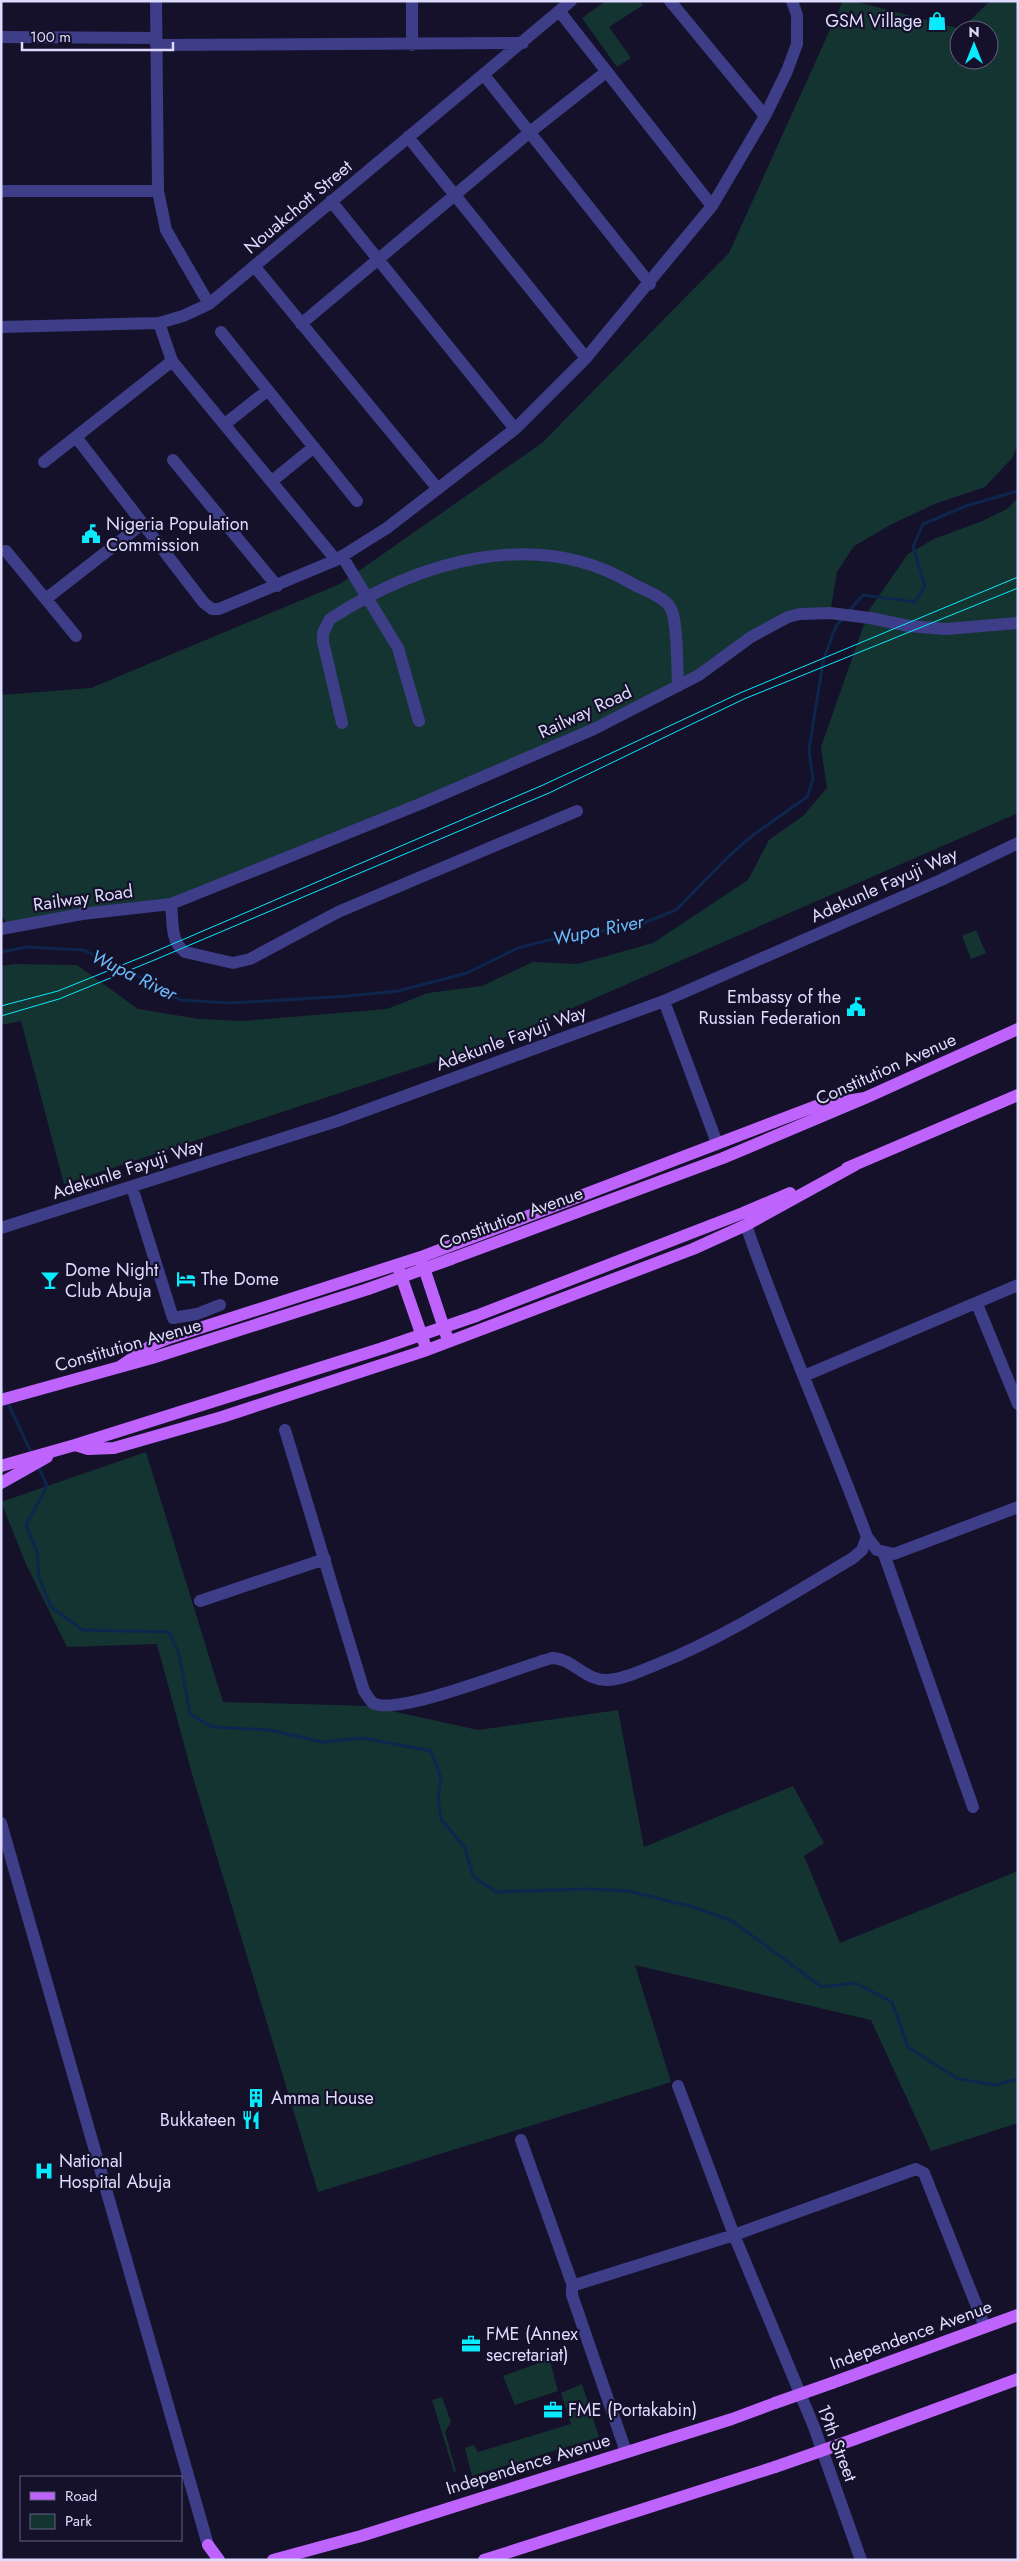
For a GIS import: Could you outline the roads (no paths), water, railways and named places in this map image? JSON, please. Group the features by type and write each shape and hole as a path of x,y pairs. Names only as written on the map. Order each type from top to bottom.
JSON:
{"main road":[{"name":"Constitution Avenue","path":"1,1400 121,1366 368,1289 451,1259 723,1158 865,1098 1018,1029"},
{"path":"1,1466 75,1445 383,1348 476,1316 744,1213 1018,1095"},
{"path":"121,1366 152,1345 169,1338 421,1257 816,1106 865,1098"},
{"path":"75,1445 88,1449 114,1448 222,1417 427,1350 693,1249 746,1225 854,1165"},
{"path":"421,1257 449,1342"},
{"path":"398,1265 427,1350"},
{"path":"1,1483 61,1449"},
{"name":"Independence Avenue","path":"273,2560 361,2536 775,2403 832,2384 1018,2314"},
{"path":"484,2560 775,2467 1018,2379"},
{"path":"206,2560 208,2545"},
{"path":"208,2545 220,2560"}],"street":[{"path":"156,1 158,191 166,230 208,304"},
{"path":"412,1 412,45"},
{"name":"Nouakchott Street","path":"1,326 159,323 183,316 208,304 255,267 331,201 523,43 571,1"},
{"path":"670,1 765,116"},
{"path":"76,437 204,603 212,609 219,609 277,586 339,558 387,528 515,429 586,358 650,284 712,206 765,116 787,71 797,44 797,16 792,1"},
{"path":"560,12 712,206"},
{"path":"1,38 412,45 523,43"},
{"path":"301,324 379,260 454,194 606,72"},
{"path":"484,75 650,284"},
{"path":"408,137 586,358"},
{"path":"1,192 158,191"},
{"path":"331,201 515,429"},
{"path":"255,267 438,489"},
{"path":"159,323 172,361 339,558 368,598 398,648 420,721"},
{"path":"221,332 357,500"},
{"path":"44,462 172,361"},
{"path":"226,424 268,390"},
{"path":"272,481 314,447"},
{"path":"173,460 277,586"},
{"path":"46,598 142,524"},
{"path":"6,551 76,636"},
{"path":"342,723 322,633 330,619 368,598 428,570 477,558 524,554 593,564 609,570 664,601 670,607 674,616 678,686"},
{"name":"Railway Road","path":"1,929 82,914 170,904 430,800 594,729 678,686 712,666 777,621 800,614 830,613 946,630 1018,623"},
{"path":"170,904 175,942 180,948 185,952 233,963 241,962 274,948 338,912 577,811"},
{"name":"Adekunle Fayuji Way","path":"1,1228 337,1121 664,1001 941,880 1018,843"},
{"path":"664,1001 717,1143"},
{"path":"132,1187 172,1318 181,1318 220,1306"},
{"path":"746,1225 867,1538 877,1550 884,1554 894,1554 1018,1507"},
{"path":"804,1376 1018,1285"},
{"path":"977,1304 1018,1404"},
{"path":"285,1430 364,1691 374,1704 382,1706 425,1699 552,1658 563,1661 599,1680 607,1681 635,1674 687,1652 778,1604 858,1555 867,1538"},
{"path":"884,1554 973,1807"},
{"path":"200,1601 324,1559"},
{"path":"1,1823 208,2545"},
{"name":"19th Street","path":"678,2086 734,2235 814,2427 861,2560"},
{"path":"521,2140 573,2286 572,2294 626,2452"},
{"path":"573,2286 734,2235 916,2169 924,2173 985,2327"}],"waterway":[{"name":"Wupa River","path":"849,611 863,595 915,602 925,586 913,547 923,524 966,506 1018,491"},
{"name":"Wupa River","path":"1,952 28,947 83,950 126,969 180,1000 231,1003 398,991 467,973 518,948 557,938 636,926 676,910 728,857 753,835 807,797 813,780 809,750 823,661 836,626 843,618"},
{"path":"1,1388 4,1395"},
{"path":"7,1401 32,1454"},
{"path":"38,1466 47,1486 26,1525 37,1552 39,1577 51,1607 83,1630 169,1632 179,1654 190,1714 212,1727 270,1730 322,1742 363,1738 431,1751 441,1778 438,1797 441,1819 465,1848 473,1876 496,1892 587,1889 629,1891 693,1907 732,1921 822,1987 855,1983 892,2002 908,2047 958,2079 995,2085 1018,2079"}],"tram line":[{"path":"1,1006 58,991 147,955 543,785 740,693 1018,577"},
{"path":"1,1016 59,999 152,961 549,793 744,699 1018,588"}],"place":[{"name":"GSM Village","path":"937,21"},
{"name":"Nigeria Population Commission","path":"91,534"},
{"name":"Embassy of the Russian Federation","path":"856,1007"},
{"name":"The Dome","path":"186,1279"},
{"name":"Dome Night Club Abuja","path":"50,1280"},
{"name":"Amma House","path":"256,2098"},
{"name":"Bukkateen","path":"251,2120"},
{"name":"National Hospital Abuja","path":"44,2171"},
{"name":"FME (Annex secretariat)","path":"471,2344"},
{"name":"FME (Portakabin)","path":"553,2410"}]}
